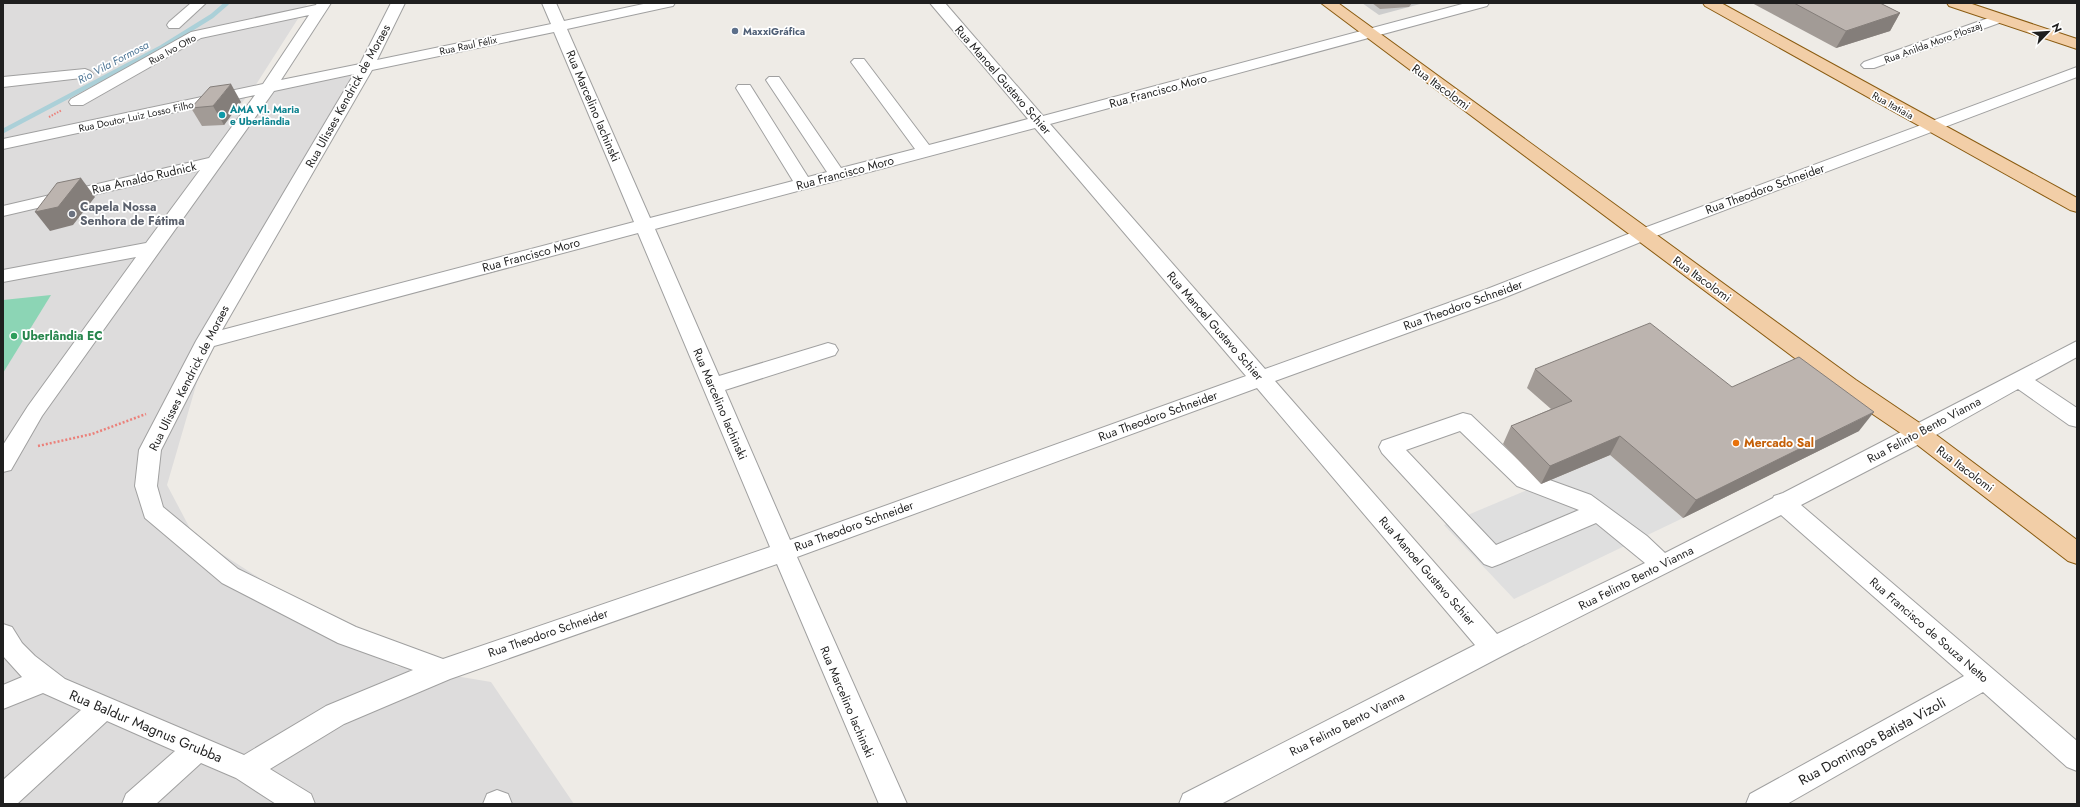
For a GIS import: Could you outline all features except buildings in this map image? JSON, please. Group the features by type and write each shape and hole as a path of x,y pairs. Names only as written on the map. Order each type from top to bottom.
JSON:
{"main road":[{"name":"Rua Itacolomi","path":"1328,3 1848,386 1919,434 2077,554"},
{"name":"Rua Itatiaia","path":"1710,3 2077,206"},
{"path":"1954,3 2077,44"}],"street":[{"path":"174,25 199,3"},
{"name":"Rua Ulisses Kendrick de Moraes","path":"398,3 366,67 206,341 150,450 146,486 153,512 230,576 347,635 443,670"},
{"name":"Rua Marcelino Iachinski","path":"549,3 874,766 892,804"},
{"name":"Rua Raul Félix","path":"268,88 668,3"},
{"name":"Rua Manoel Gustavo Schier","path":"937,3 1493,648"},
{"name":"Rua Francisco Moro","path":"206,341 926,152 1482,3"},
{"path":"5,456 46,395 268,88 323,5"},
{"name":"Rua Ivo Otto","path":"77,102 196,35 323,5"},
{"name":"Rua Anilda Moro Ploszaj","path":"1869,65 1997,18"},
{"path":"859,62 926,152"},
{"name":"Rua Theodoro Schneider","path":"246,769 335,715 443,670 783,552 1494,294 1642,235 2077,72"},
{"path":"3,82 85,74"},
{"path":"774,80 837,175"},
{"name":"Rua Doutor Luiz Losso Filho","path":"3,144 268,88"},
{"path":"744,88 804,184"},
{"name":"Rua Arnaldo Rudnick","path":"3,211 216,161"},
{"path":"3,276 153,248"},
{"name":"Rua Felinto Bento Vianna","path":"1193,804 1493,648 1663,565 1782,502 1919,434 2077,348"},
{"path":"712,386 828,350"},
{"path":"2018,379 2077,419"},
{"path":"1598,512 1492,558 1390,447 1463,421 1525,480 1583,501 1598,512 1639,543 1663,565"},
{"name":"Rua Francisco de Souza Netto","path":"1782,502 2077,758"},
{"name":"Rua Baldur Magnus Grubba","path":"3,635 9,645 21,658 45,680 69,694 246,769 301,804"},
{"name":"Rua Domingos Batista Vizoli","path":"1760,804 1985,678"},
{"path":"3,696 45,680"},
{"path":"3,798 103,708"},
{"path":"136,804 198,748"}],"path":[{"path":"5,456 92,434 176,402"}],"shaded area":[{"path":"3,3 308,3 257,83 232,116 261,110 279,85 376,63 211,334 167,485 194,536 396,666 491,682 574,804 3,804"},
{"path":"1362,3 1424,3 1379,15"},
{"path":"1610,455 1683,518 1514,599 1444,525"}],"green space":[{"name":"Uberlândia EC","path":"51,295 3,373 3,300"}],"waterway":[{"name":"Rio Vila Formosa","path":"3,131 162,47 212,16 227,3"}],"place":[{"name":"MaxxiGráfica","path":"735,31"},
{"name":"AMA Vl. Maria e Uberlândia","path":"222,115"},
{"name":"Capela Nossa Senhora de Fátima","path":"72,214"},
{"name":"Uberlândia EC","path":"14,336"},
{"name":"Mercado Sal","path":"1736,443"}]}
